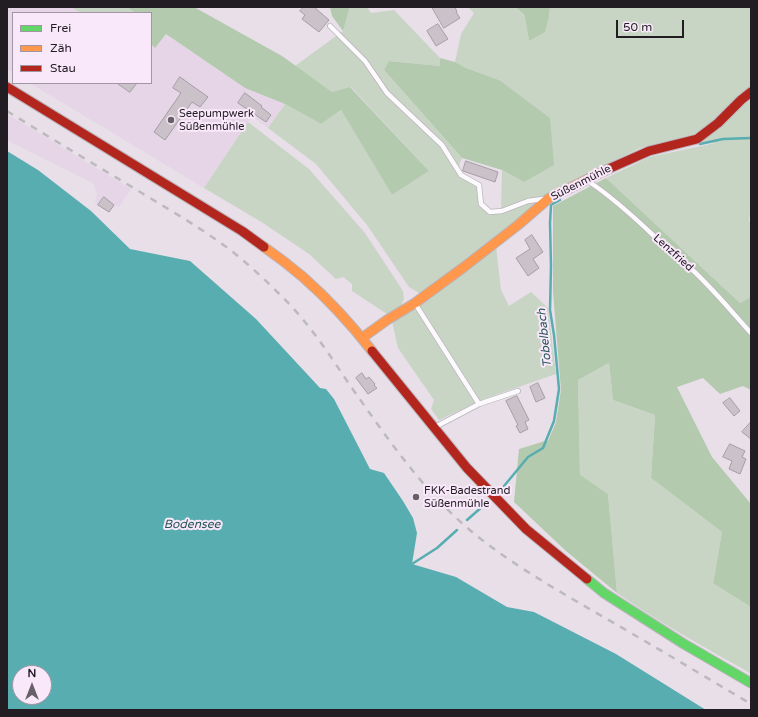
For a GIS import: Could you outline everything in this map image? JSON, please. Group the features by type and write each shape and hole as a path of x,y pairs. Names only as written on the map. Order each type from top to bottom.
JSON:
{"main road":[{"path":"7,87 242,231 302,276 362,338 467,468 526,529 564,561 635,614 751,683"},
{"name":"Süßenmühle","path":"362,338 387,320 415,303 518,225 548,199 610,168 649,151 697,139 718,123 751,92"}],"lane":[{"path":"330,26 365,61 387,93 442,145 461,175 478,185 480,204 490,212 502,211 528,201 548,199"},
{"name":"Lenzfried","path":"587,180 620,205 687,265 751,333"},
{"path":"415,303 479,404"},
{"path":"434,427 479,404 518,391"}],"shaded area":[{"path":"7,7 70,7 79,12 12,12 12,72 7,69"},
{"path":"166,34 245,88 285,104 268,128 252,116 204,188 32,84 152,84 152,45 155,47"},
{"path":"7,114 131,189 119,207 115,205 109,213 95,203 97,193 93,183 7,140"}],"green space":[{"path":"70,7 127,7 134,12 79,12"},
{"path":"127,7 194,7 282,56 332,92 350,87 429,171 392,195 341,110 321,124 285,104 245,88 166,34 155,48 152,45 152,12 134,12"},
{"path":"330,7 350,7 343,31 332,16"},
{"path":"350,7 367,7 371,13 394,10 440,58 440,66 390,61 384,70 462,158 459,165 463,174 481,183 483,203 490,209 501,209 502,170 524,182 499,80 466,68 455,62 461,34 474,13 468,7 515,7 525,18 529,41 549,16 550,7 751,7 751,87 715,121 694,134 640,148 563,186 421,294 409,287 367,225 316,164 268,128 285,104 321,124 341,110 392,195 429,171 351,87 332,92 295,66 343,31"},
{"path":"515,7 550,7 545,32 529,41 524,15"},
{"path":"440,58 455,62 466,68 499,80 550,118 554,165 524,182 502,170 462,158 384,70 389,61 440,66"},
{"path":"751,95 751,208 749,220 751,224 751,297 740,303 606,178 650,157 715,143 709,142 688,146"},
{"path":"248,122 309,169 365,233 403,291 404,299 401,306 387,314 352,291 352,284 343,277 336,279 309,254 263,223 204,188"},
{"path":"606,178 740,303 751,297 751,390 743,386 720,394 703,378 677,387 712,457 751,504 751,607 713,583 722,532 651,478 655,415 613,400 609,363 578,380 580,475 608,494 617,593 566,551 514,502 519,449 548,441 556,422 561,390 553,292 553,206"},
{"path":"496,246 501,290 509,306 531,292 548,308 556,374 484,399 439,420 431,409 434,400 398,348 392,321"},
{"path":"609,363 613,400 655,415 651,478 722,532 713,582 751,607 751,674 663,623 617,593 608,494 580,476 578,380"}],"water":[{"name":"Bodensee","path":"7,151 38,170 91,211 130,249 190,261 256,319 320,388 326,389 334,399 370,469 384,473 413,518 417,533 412,564 456,577 507,607 534,612 616,654 706,710 7,710"}],"building":[{"path":"304,7 314,7 329,20 319,32 302,19 305,15 300,11"},
{"path":"432,7 455,7 460,18 444,28"},
{"path":"438,24 448,39 436,46 427,31"},
{"name":"Seepumpwerk Süßenmühle","path":"180,77 208,97 200,107 192,102 165,140 154,132 181,93 173,88"},
{"path":"118,84 136,84 130,92"},
{"path":"245,93 271,115 266,122 238,103"},
{"path":"466,161 498,172 495,182 463,171"},
{"path":"104,197 114,205 109,212 98,205"},
{"path":"532,235 543,252 533,259 539,268 528,276 516,258 530,249 525,240"},
{"path":"362,373 366,379 369,377 377,388 368,394 356,378"},
{"path":"538,383 545,398 536,402 530,387"},
{"path":"517,396 529,420 525,422 528,429 520,433 516,426 518,425 506,401"},
{"path":"730,398 740,411 734,416 723,403"},
{"path":"751,422 751,439 742,432"},
{"path":"730,444 745,451 742,457 746,459 740,474 729,469 732,461 723,457"}],"waterway":[{"name":"Tobelbach","path":"700,144 723,139 751,138"},
{"name":"Tobelbach","path":"504,486 528,457 543,448 554,421 559,389 550,310 550,223 551,205 560,200"},
{"name":"Tobelbach","path":"467,520 483,506"},
{"name":"Tobelbach","path":"412,564 437,548 457,530"}],"railway":[{"path":"7,111 192,223 229,249 254,270 293,308 307,325 403,459 435,497 471,531 536,577 751,704"}],"traffic: fast":[{"path":"587,579 604,593 684,644 751,683"}],"traffic: slow":[{"path":"362,338 387,320 415,303 464,267 518,225 548,199 606,170"},
{"path":"264,247 298,273 321,294 348,322 372,351"}],"traffic: jam":[{"path":"7,87 242,231 264,247"},
{"path":"606,170 649,151 697,139 718,123 751,92"},
{"path":"372,351 467,468 526,529 587,579"}],"place":[{"name":"Seepumpwerk Süßenmühle","path":"171,120"},
{"name":"FKK-Badestrand Süßenmühle","path":"416,497"}]}
